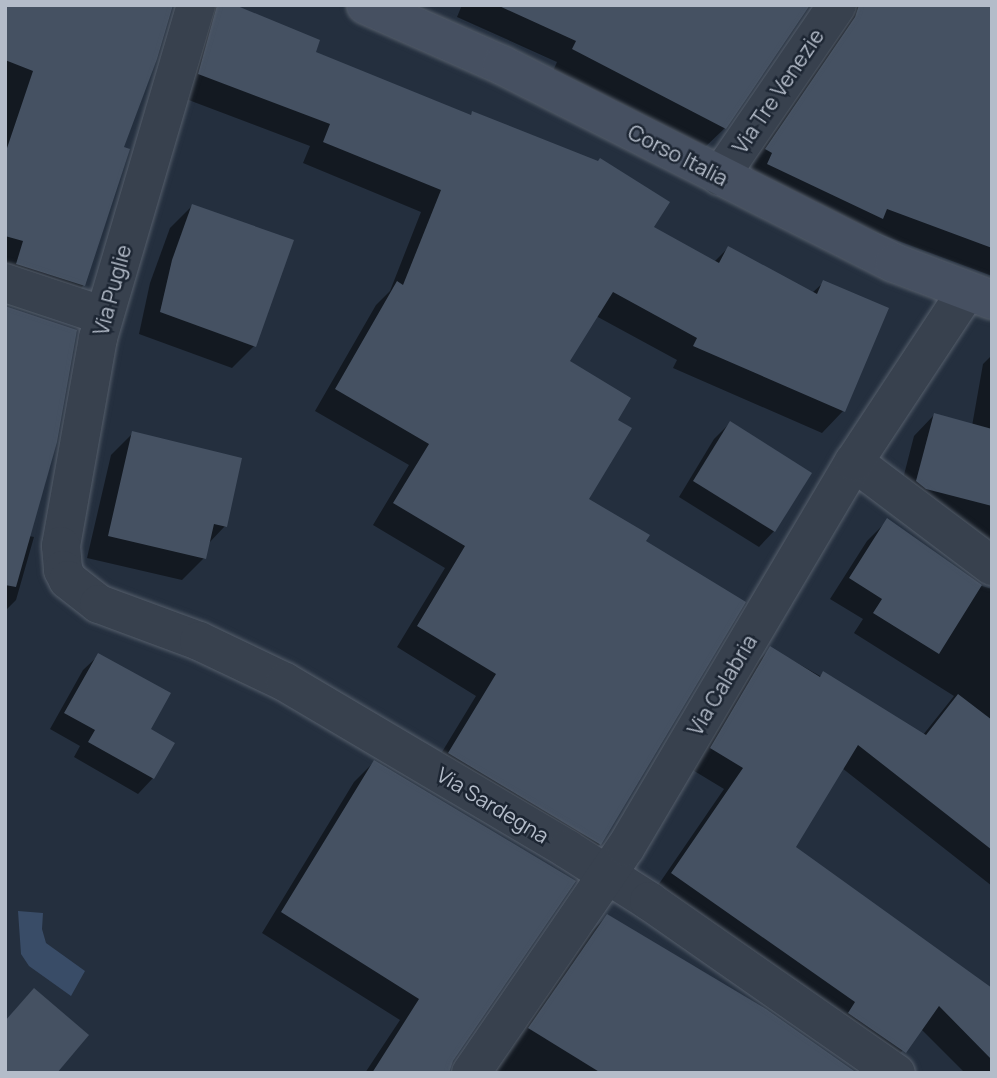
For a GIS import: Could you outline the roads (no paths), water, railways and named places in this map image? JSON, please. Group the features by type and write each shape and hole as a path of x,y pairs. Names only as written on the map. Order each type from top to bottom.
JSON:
{"street":[{"name":"Via Puglie","path":"68,580 63,570 61,546 104,316 196,5"},
{"name":"Corso Italia","path":"366,5 502,65 894,263 979,296"},
{"name":"Via Tre Venezie","path":"720,176 836,5"},
{"path":"5,283 104,316"},
{"name":"Via Calabria","path":"471,1073 609,874 854,462 979,296"},
{"path":"854,462 992,566"},
{"name":"Via Sardegna","path":"68,580 99,604 199,641 285,682 609,874 896,1073"}],"water":[{"path":"18,911 43,913 42,929 46,943 85,971 71,996 29,966 21,954"}]}
